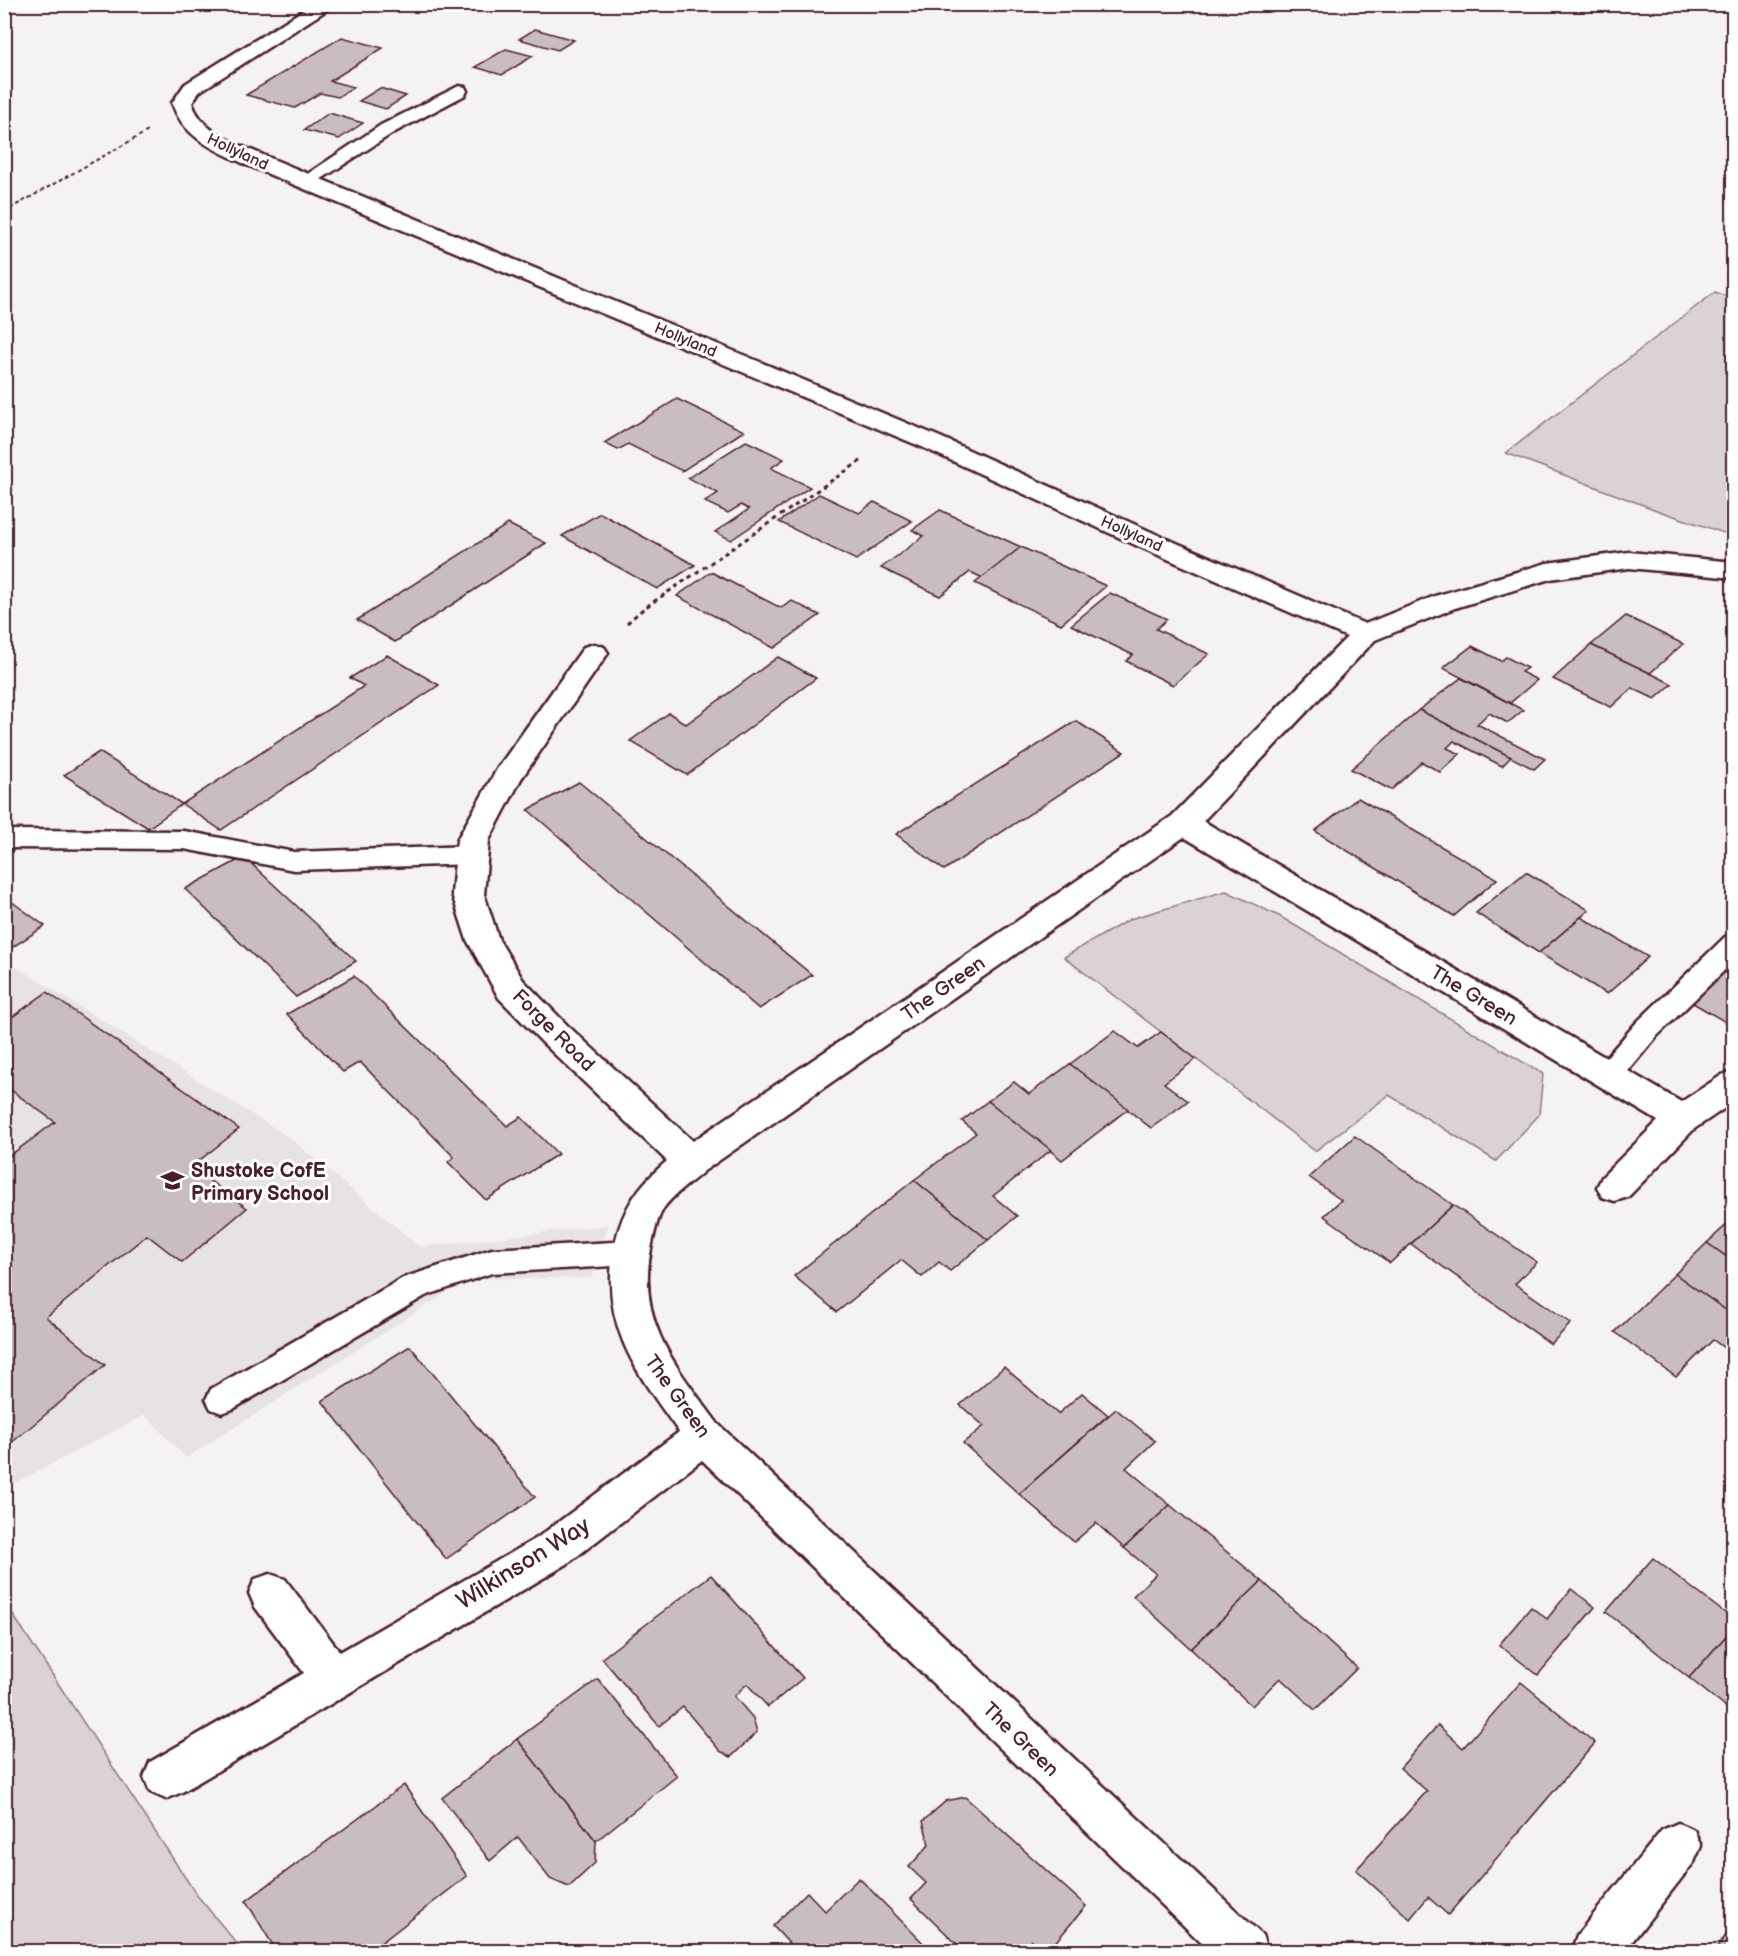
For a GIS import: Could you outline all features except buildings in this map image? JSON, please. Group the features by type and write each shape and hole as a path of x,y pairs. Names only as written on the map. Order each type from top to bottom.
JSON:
{"street":[{"path":"184,111 182,102 192,88 327,4"},
{"name":"Hollyland","path":"184,111 202,134 255,160 905,431 1149,542 1365,634"},
{"name":"The Green","path":"1236,1949 704,1436 644,1351 627,1303 630,1253 638,1226 652,1197 692,1161 1183,823 1365,634 1445,602 1548,571 1629,560 1734,570"},
{"name":"Forge Road","path":"594,653 508,776 473,840 468,894 483,940 511,989 555,1034 692,1161"},
{"name":"The Green","path":"1183,823 1682,1119"},
{"path":"1615,1187 1682,1119 1734,1084"},
{"name":"Wilkinson Way","path":"166,1777 552,1551 704,1436"},
{"path":"270,1593 333,1678"},
{"path":"1594,1952 1678,1846"}],"lane":[{"path":"306,180 387,129 459,91"},
{"path":"4,839 184,840 294,861 472,855"},
{"path":"1608,1075 1647,1029 1734,944"},
{"path":"222,1399 414,1287 492,1261 630,1253"}],"path":[{"path":"4,212 184,111"},
{"path":"594,653 643,609 905,431"}],"shaded area":[{"path":"1715,292 1733,299 1733,536 1659,511 1506,453"},
{"path":"1226,891 1279,916 1543,1074 1539,1115 1496,1161 1389,1095 1315,1151 1064,957 1130,919"},
{"name":"Shustoke CofE Primary School","path":"5,960 290,1138 420,1247 608,1225 592,1278 468,1279 186,1458 145,1415 5,1488"},
{"path":"4,1601 196,1894 243,1951 5,1951"}],"place":[{"name":"Shustoke CofE Primary School","path":"173,1181"}]}
